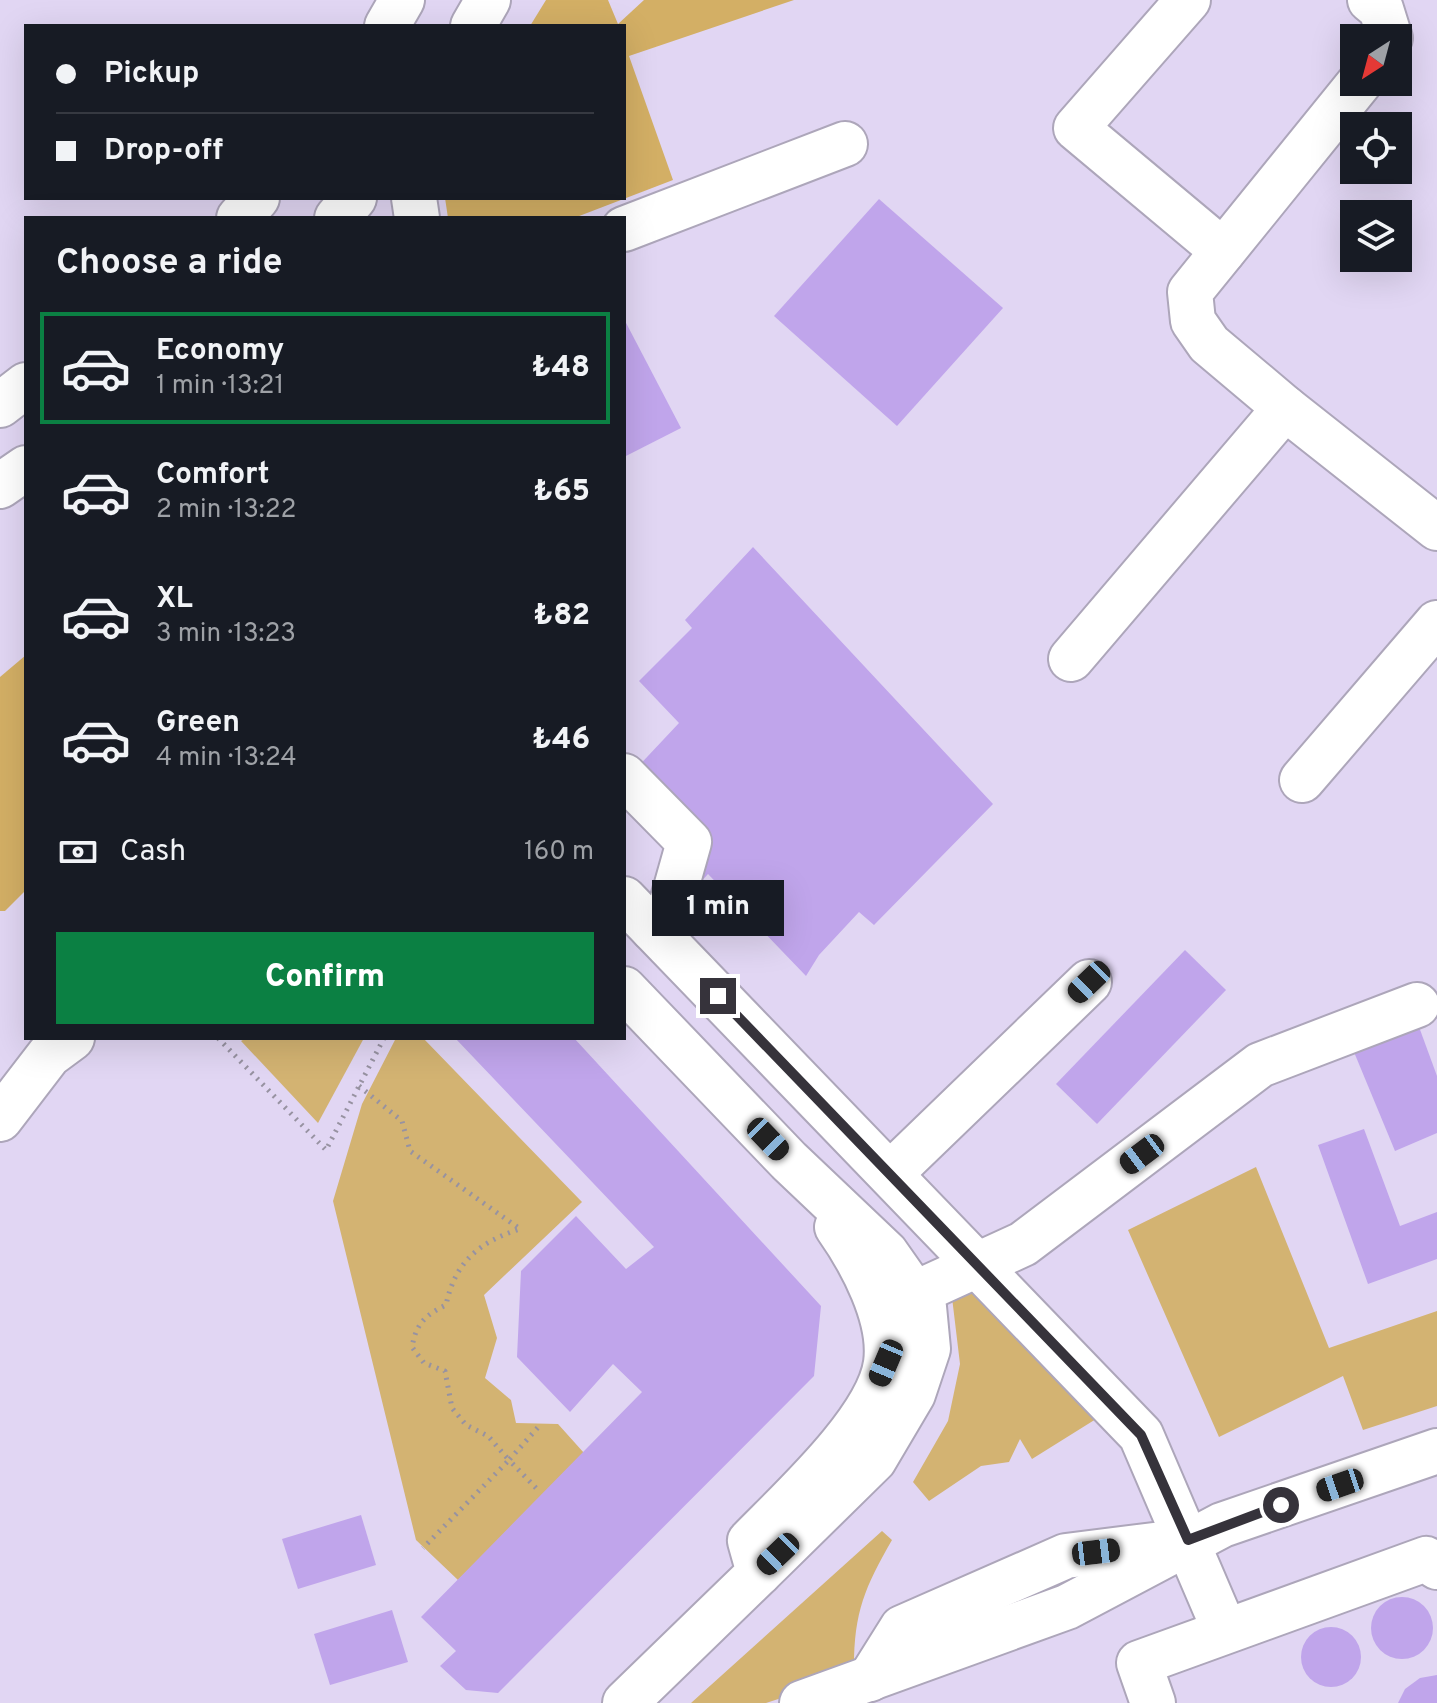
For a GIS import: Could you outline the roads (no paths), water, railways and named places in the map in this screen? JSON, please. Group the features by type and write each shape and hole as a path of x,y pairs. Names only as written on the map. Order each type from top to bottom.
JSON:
{"street":[{"path":"388,24 402,0"},
{"path":"474,24 488,0"},
{"path":"1188,0 1076,128 1223,251"},
{"path":"1370,0 1381,9 1386,24"},
{"path":"1349,96 1190,292 1193,321 1209,344 1437,528"},
{"path":"626,228 845,144"},
{"path":"241,216 255,200"},
{"path":"339,216 352,200"},
{"path":"0,405 24,387"},
{"path":"1071,659 1285,408"},
{"path":"0,486 24,469"},
{"path":"1302,780 1437,623"},
{"path":"626,778 689,842 669,913 639,914"},
{"path":"639,914 1141,1435 1225,1631"},
{"path":"890,1174 1089,982"},
{"path":"626,991 789,1161 858,1256 898,1301"},
{"path":"898,1301 1023,1244 1260,1065 1417,1005"},
{"path":"0,1119 49,1055 69,1040"},
{"path":"625,1703 759,1573 750,1541 837,1452 872,1397 886,1363 898,1301"},
{"path":"802,1703 1067,1607 1188,1540 1437,1451"},
{"path":"1153,1703 1139,1663 1426,1559 1437,1567"}]}
